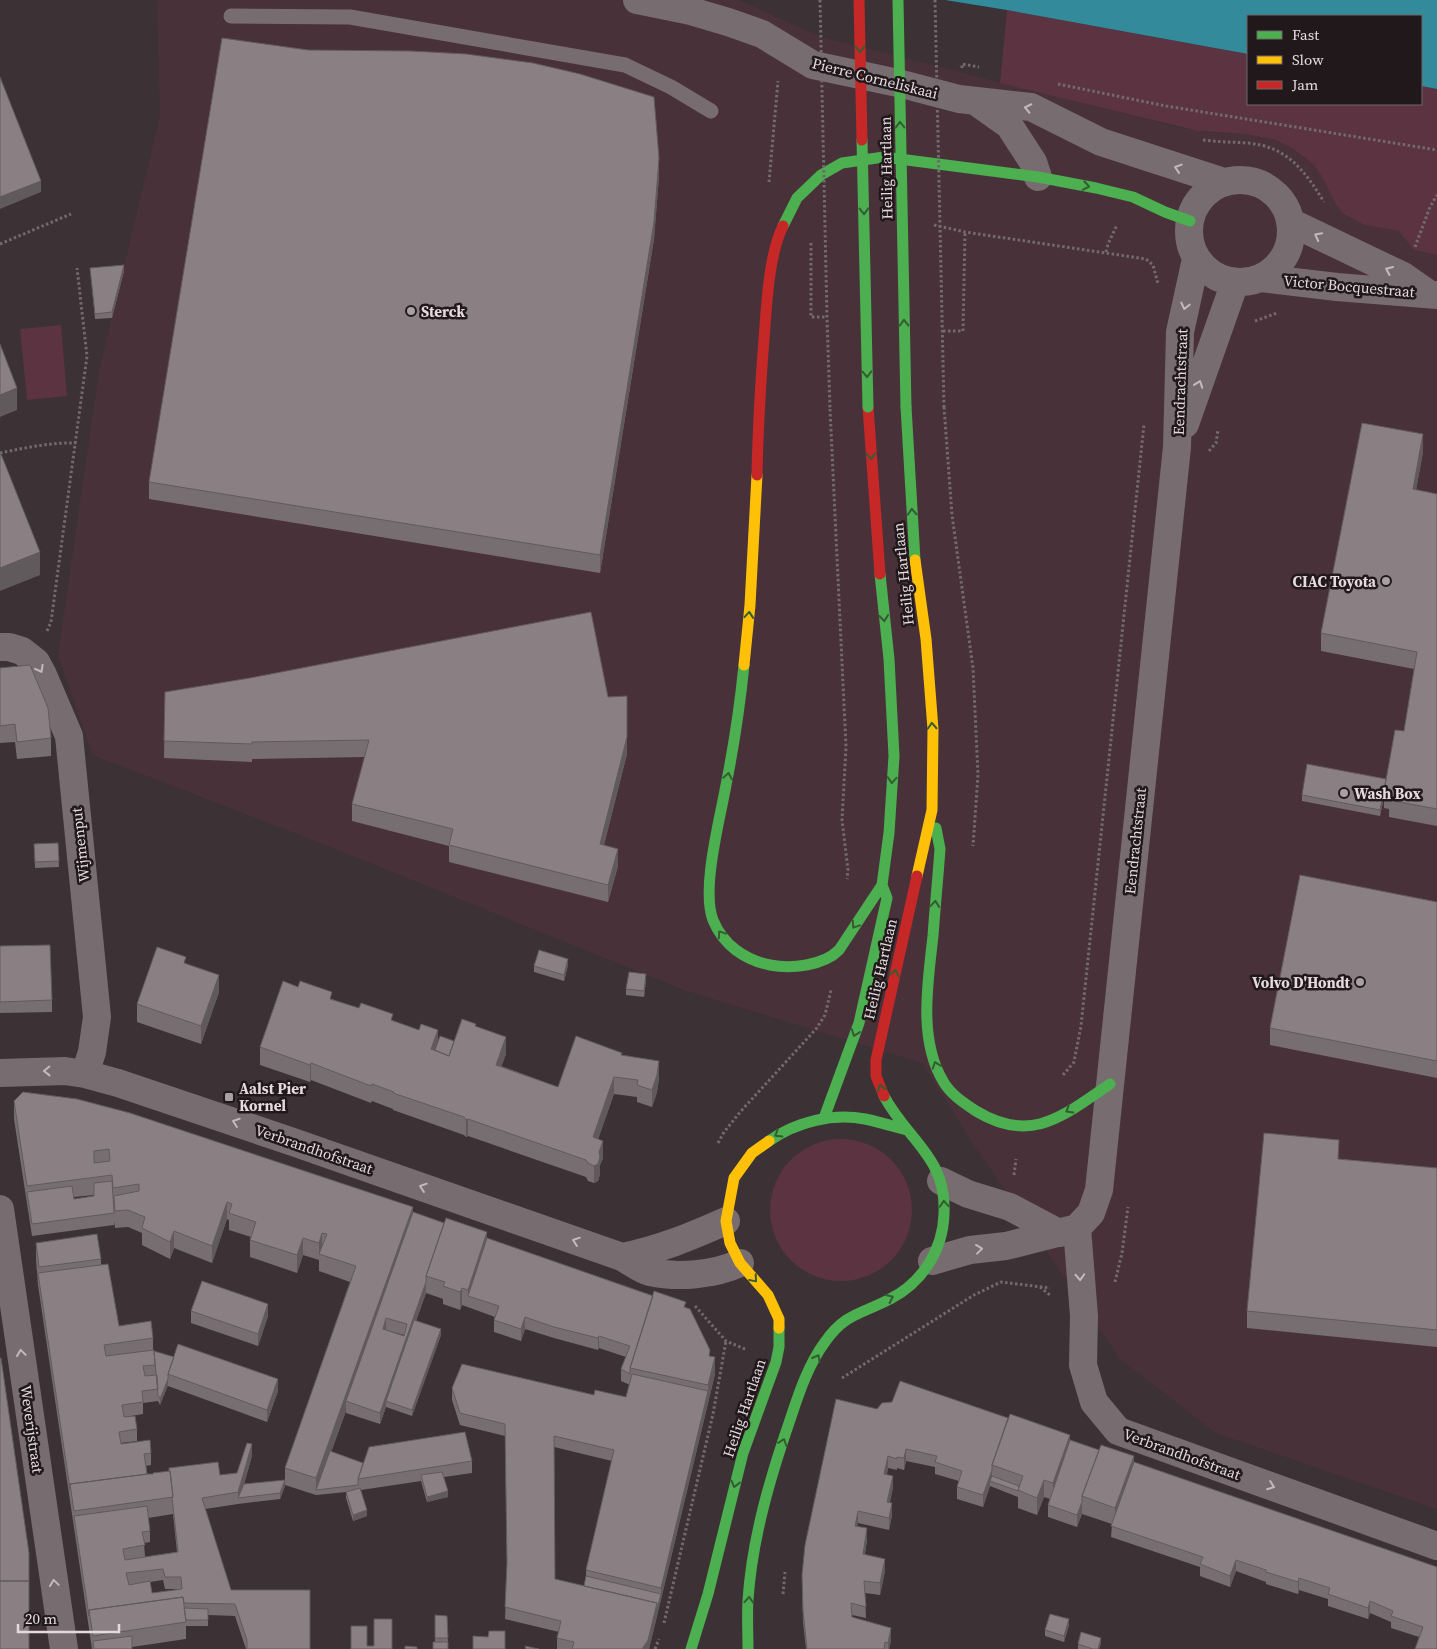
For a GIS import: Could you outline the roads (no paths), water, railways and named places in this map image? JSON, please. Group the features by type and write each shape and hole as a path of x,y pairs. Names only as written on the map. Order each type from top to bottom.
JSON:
{"main road":[{"name":"Heilig Hartlaan","path":"824,1118 859,1023 887,898 882,885 889,833 894,756 889,660 880,578 868,407 859,0"},
{"name":"Heilig Hartlaan","path":"748,1649 748,1599 757,1533 769,1482 806,1377 827,1340 846,1319 894,1297 915,1282 932,1261 942,1235 945,1208 941,1180 927,1153 906,1130 882,1095 875,1066 932,810 933,729 926,639 913,548 906,407 898,0"},
{"path":"882,885 837,952 825,959 795,967 777,967 762,964 740,953 721,936 713,921 708,898 710,875 740,709 750,596 756,504 759,402 768,287 778,234 801,193 821,175 842,163 884,157 1038,177 1133,197 1190,221"},
{"path":"932,810 940,849 927,1008 928,1042 941,1078 959,1099 978,1112 1019,1128 1037,1125 1064,1113 1110,1084"},
{"name":"Heilig Hartlaan","path":"691,1649 708,1594 743,1453 776,1362 778,1347 779,1319 768,1295 740,1263 730,1243 726,1221 734,1178 752,1153 783,1131 824,1118 864,1119 906,1130"}],"street":[{"name":"Pierre Corneliskaai","path":"637,0 691,11 762,34 813,65 967,100 1032,107 1101,142 1224,182"},
{"name":"Pierre Corneliskaai","path":"967,100 1009,125 1033,162 1038,177"},
{"path":"1238,180 1253,182 1266,188 1277,197 1285,209 1290,222 1290,240 1284,257 1273,270 1248,280 1220,279 1206,270 1196,259 1189,240 1190,221 1197,203 1211,189 1224,182 1238,180"},
{"name":"Victor Bocquestraat","path":"1290,222 1403,276 1433,294"},
{"name":"Eendrachtstraat","path":"1068,1230 1091,1213 1099,1190 1177,447 1180,332 1196,259"},
{"name":"Victor Bocquestraat","path":"1248,280 1433,294"},
{"name":"Eendrachtstraat","path":"1177,447 1248,280"},
{"name":"Wijmenput","path":"0,647 9,647 22,651 36,662 43,674 68,736 97,1016 92,1052 85,1074"},
{"name":"Verbrandhofstraat","path":"0,1074 58,1071 85,1074 118,1083 622,1257 648,1272 682,1275 726,1269 740,1263"},
{"path":"941,1180 968,1194 1010,1207 1068,1230"},
{"name":"Weverijstraat","path":"0,1209 64,1649"},
{"path":"622,1257 644,1253 680,1241 726,1221"},
{"path":"932,1261 970,1250 1006,1246 1068,1230"},
{"name":"Verbrandhofstraat","path":"1068,1230 1084,1316 1083,1365 1094,1402 1118,1431 1437,1546"}],"lane":[{"path":"231,16 350,17 626,65 671,87 711,112"}],"water":[{"path":"945,0 1437,0 1437,89 1422,86 1422,15 1247,15 1247,54"}],"place":[{"name":"Sterck","path":"411,311"},
{"name":"CIAC Toyota","path":"1386,581"},
{"name":"Wash Box","path":"1344,793"},
{"name":"Volvo D'Hondt","path":"1360,982"},
{"name":"Aalst Pier Kornel","path":"229,1097"}]}
